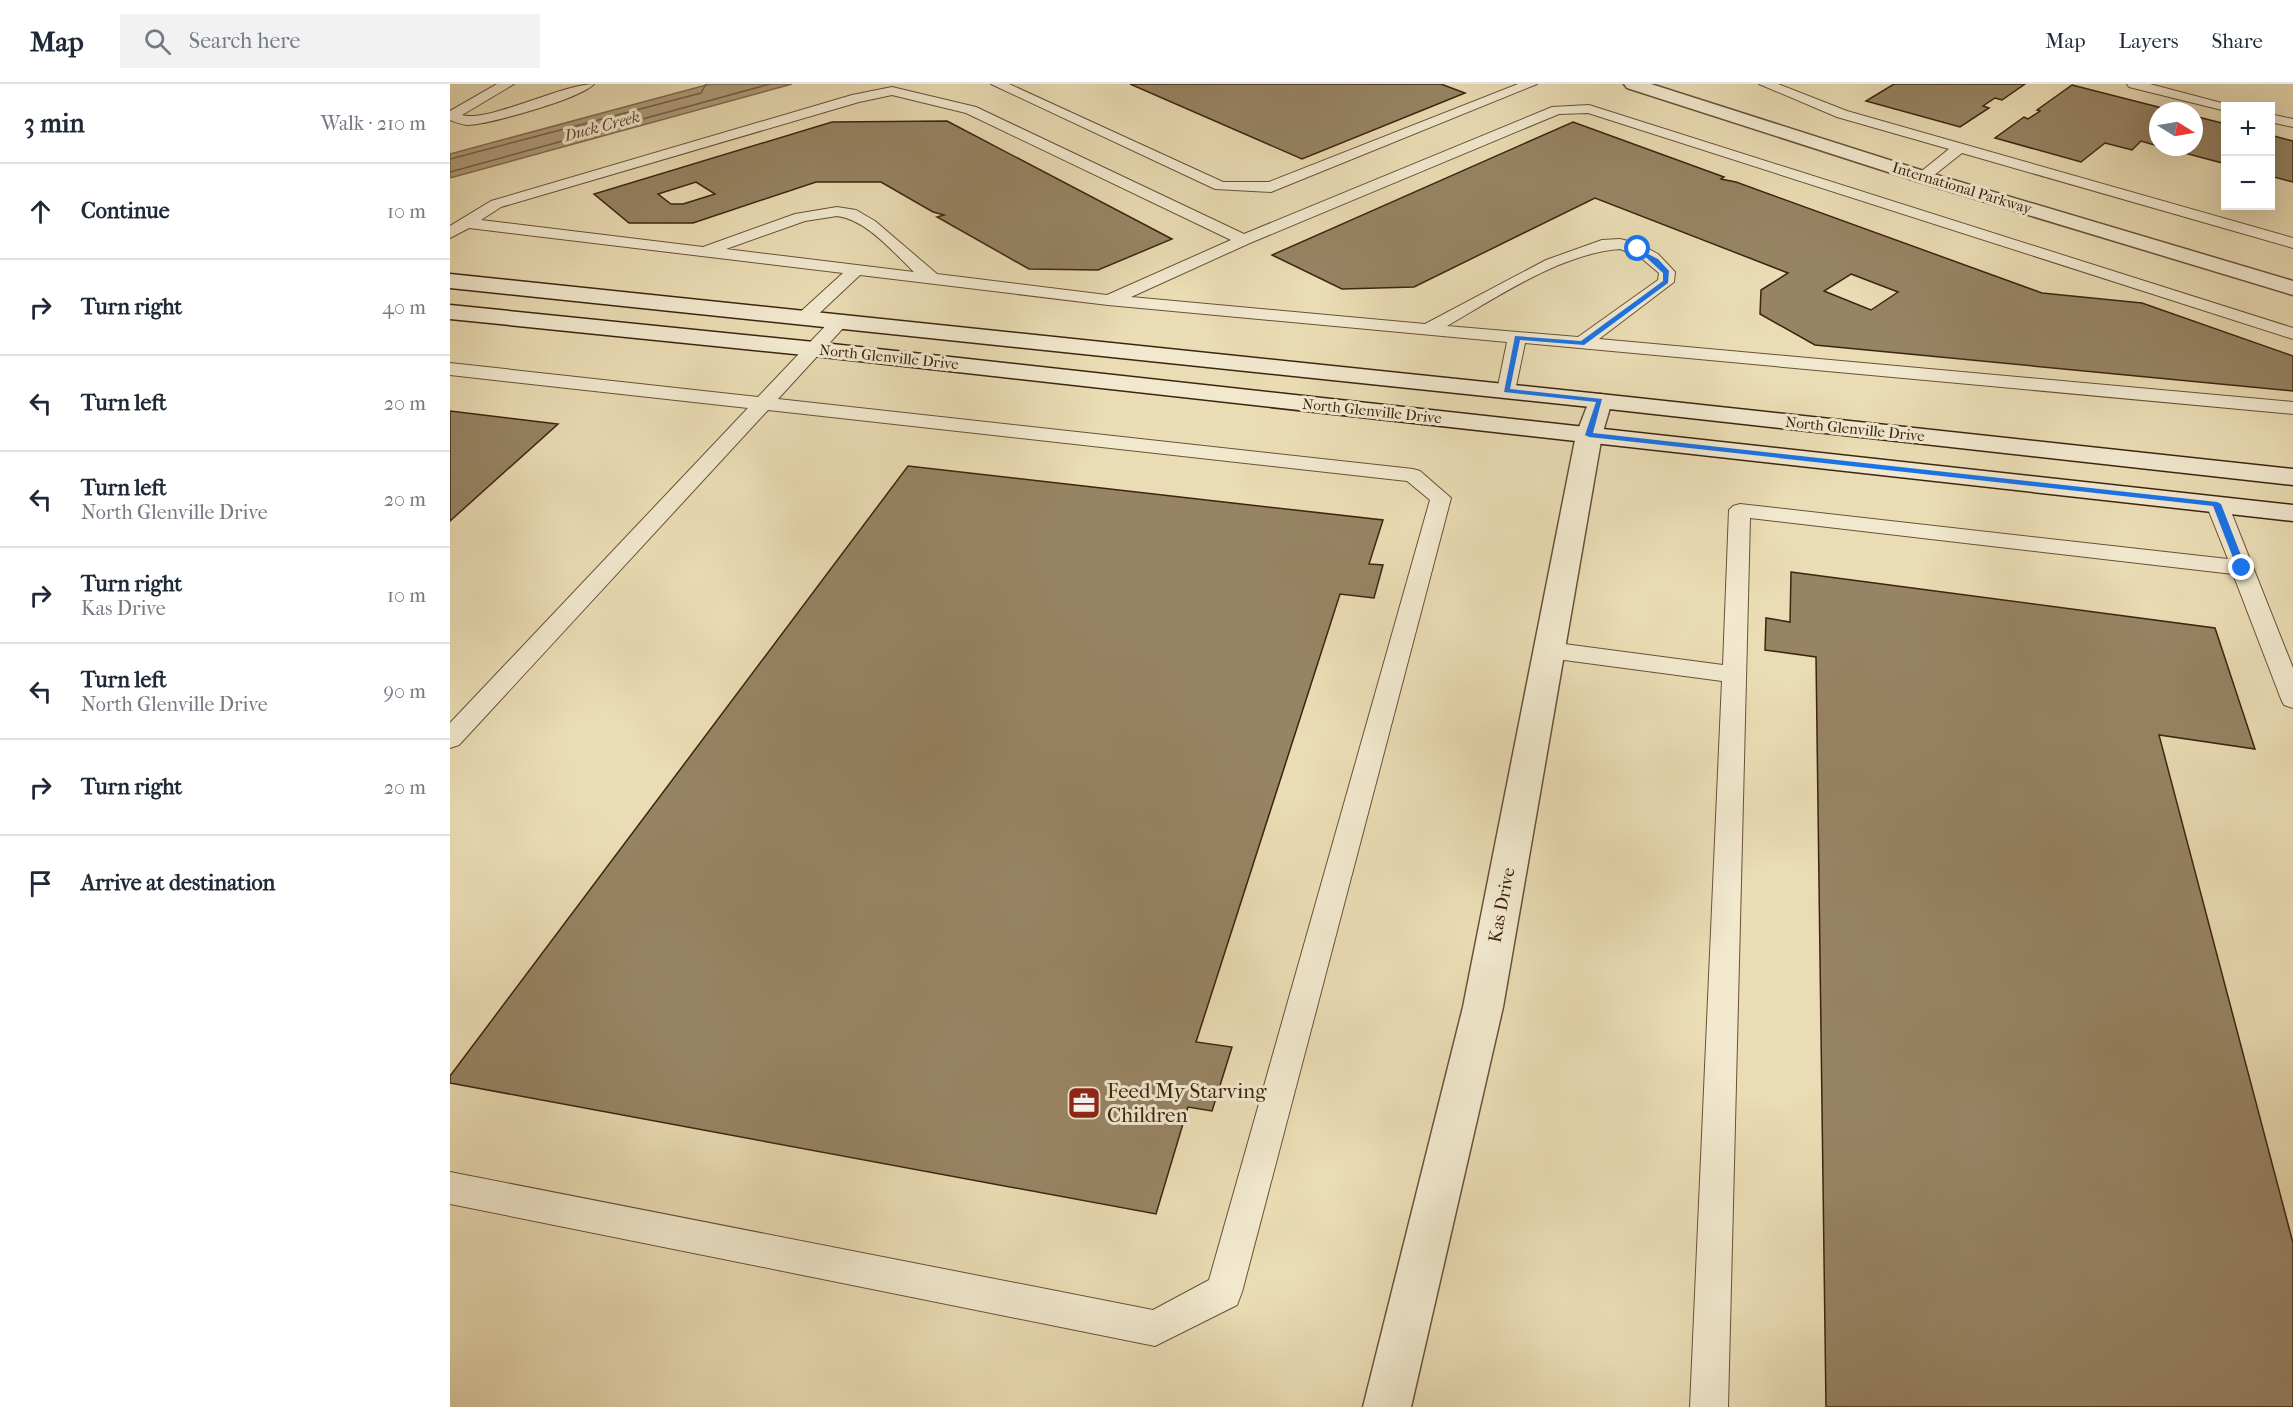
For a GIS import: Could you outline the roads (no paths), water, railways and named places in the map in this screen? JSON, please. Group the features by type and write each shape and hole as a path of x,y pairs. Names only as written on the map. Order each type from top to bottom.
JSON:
{"street":[{"name":"International Parkway","path":"1633,84 1923,177 2293,288"},
{"name":"North Glenville Drive","path":"450,282 1506,391 2293,477"},
{"name":"North Glenville Drive","path":"450,312 814,349 2293,513"},
{"name":"Kas Drive","path":"1386,1407 1483,1007 1589,435 1600,401"}],"lane":[{"path":"507,84 451,116 466,121 480,119 563,96 587,84"},
{"path":"998,84 1220,186 1271,187 1530,84"},
{"path":"1766,84 1842,114 2293,243"},
{"path":"2134,84 2221,106"},
{"path":"458,228 496,204 857,98 892,91 971,110 1244,240"},
{"path":"1108,300 1244,240 1557,110 1589,109 2293,334"},
{"path":"2275,119 2293,123"},
{"path":"1923,177 1959,148"},
{"path":"705,252 804,217 839,211 852,213 870,226 933,280"},
{"path":"458,228 705,252 1108,300 2293,408"},
{"path":"1428,329 1472,304 1578,251 1602,244 1619,244 1638,249 1655,260 1667,272 1666,282 1582,343"},
{"path":"804,318 856,270"},
{"path":"450,739 839,322"},
{"path":"1506,391 1517,337"},
{"path":"450,369 1413,475 1441,498 1224,1292 1155,1328 450,1188"},
{"path":"2217,504 2293,699"},
{"path":"1709,1407 1740,510 2242,568"},
{"path":"1549,650 1735,675"}],"water":[{"name":"Duck Creek","path":"710,84 792,84 450,178 450,154"}],"place":[{"name":"Feed My Starving Children","path":"1084,1103"}]}
